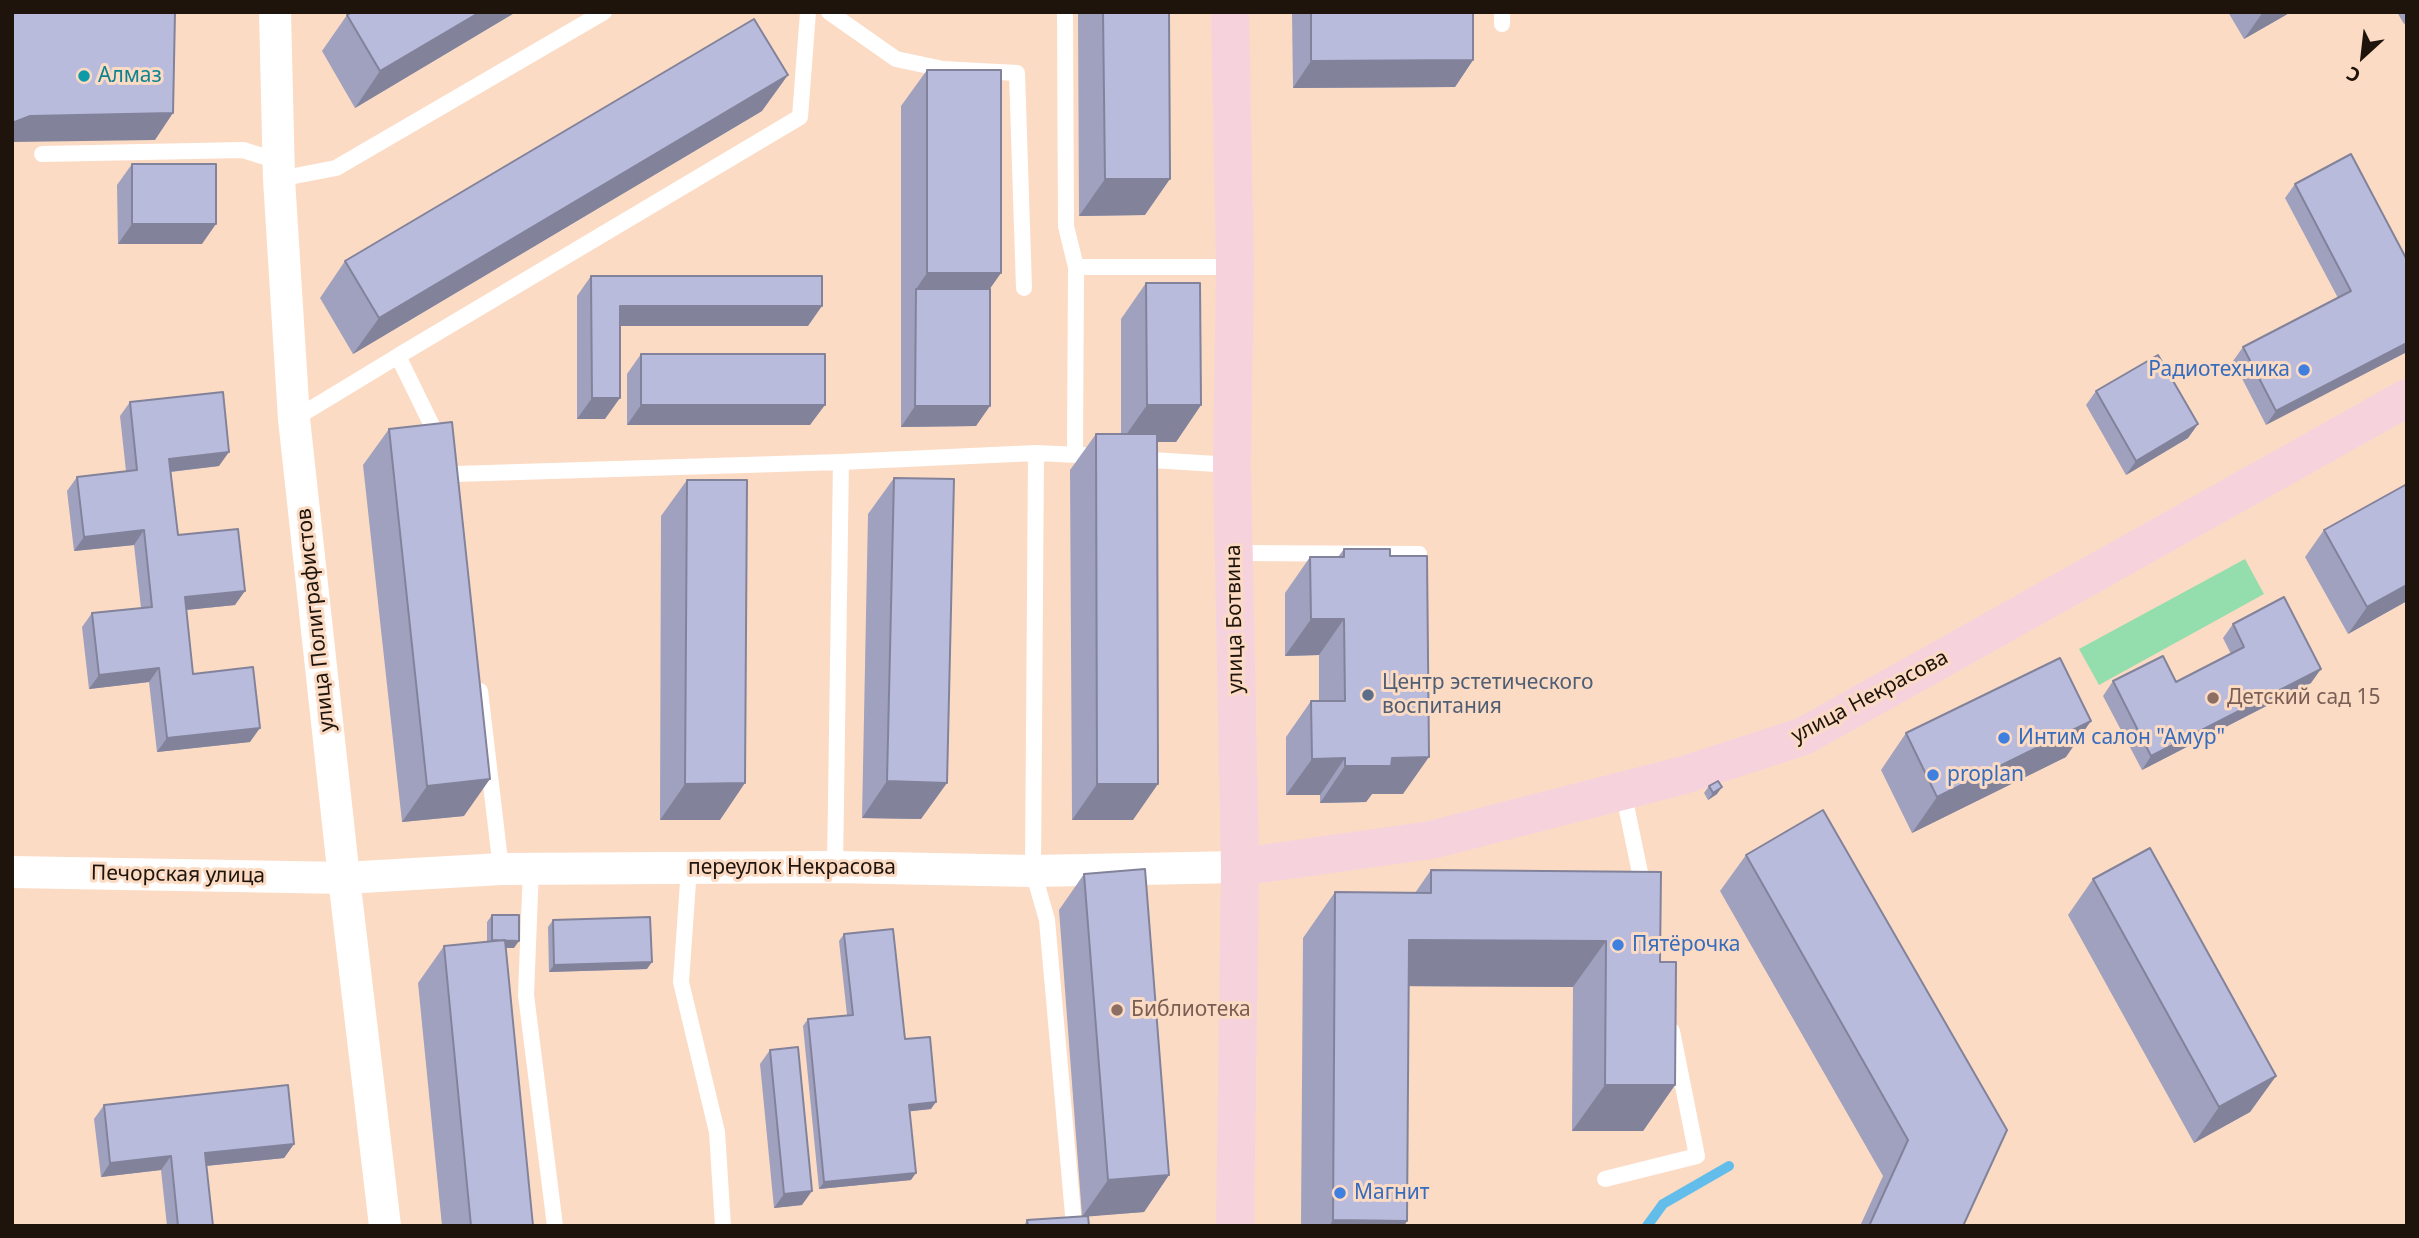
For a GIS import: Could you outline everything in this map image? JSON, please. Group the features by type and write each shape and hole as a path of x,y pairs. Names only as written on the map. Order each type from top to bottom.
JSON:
{"street":[{"name":"улица Полиграфистов","path":"275,12 279,170 294,419 385,1226"},
{"name":"улица Ботвина","path":"1230,12 1235,267 1232,465 1240,867 1235,1226"},
{"name":"улица Некрасова","path":"1240,867 1431,840 1684,775 1804,736 2407,398"},
{"name":"переулок Некрасова","path":"344,878 516,869 835,867 1033,871 1240,867"},
{"name":"Печорская улица","path":"12,872 344,878"}],"lane":[{"path":"42,153 243,150 279,170 336,168 604,12"},
{"path":"294,419 800,117 808,12"},
{"path":"829,12 896,60 943,69 1017,73 1024,288"},
{"path":"1065,12 1066,226 1076,267 1075,455"},
{"path":"1076,267 1235,267"},
{"path":"398,356 456,480 1036,453 1232,465"},
{"path":"1036,453 1033,871 1047,920 1073,1226"},
{"path":"835,867 841,462"},
{"path":"1234,553 1419,554"},
{"path":"479,678 516,869 526,995 555,1226"},
{"path":"1623,790 1647,911"},
{"path":"689,868 681,982 718,1132 723,1226"},
{"path":"1605,1179 1697,1156 1669,1020"}],"green space":[{"path":"2245,559 2264,594 2099,685 2079,649"}],"building":[{"name":"Алмаз","path":"12,12 175,12 173,113 30,116 12,123"},
{"path":"352,12 480,12 380,71 347,15"},
{"path":"1103,12 1169,12 1170,179 1105,179"},
{"path":"1311,12 1473,12 1473,60 1311,61"},
{"path":"754,19 788,75 379,318 345,261"},
{"path":"927,70 1001,70 1001,273 927,273"},
{"path":"2351,154 2407,260 2407,343 2276,411 2243,347 2351,291 2295,184"},
{"path":"132,164 216,164 216,224 132,224"},
{"path":"591,276 822,276 822,306 620,306 620,398 592,398"},
{"path":"1146,283 1200,283 1201,405 1147,405"},
{"path":"916,289 990,289 990,406 915,406"},
{"path":"641,354 825,354 825,405 641,405"},
{"path":"2158,355 2198,424 2136,461 2096,391"},
{"path":"223,392 229,452 169,459 178,535 238,529 245,591 185,597 193,674 253,667 260,728 167,738 159,668 99,675 92,613 152,607 144,530 84,537 77,477 137,470 130,402"},
{"path":"452,422 490,779 427,786 389,429"},
{"path":"1096,434 1157,434 1158,784 1097,784"},
{"path":"894,478 954,479 947,783 887,781"},
{"path":"687,480 747,480 745,783 685,784"},
{"path":"2407,484 2407,585 2367,607 2324,530"},
{"path":"1344,549 1390,549 1390,556 1427,556 1429,757 1392,758 1391,766 1345,766 1345,758 1312,759 1311,701 1345,701 1344,619 1311,619 1310,557 1344,557"},
{"name":"Детский сад 15","path":"2284,597 2321,669 2151,756 2113,681 2163,656 2176,682 2244,647 2233,624"},
{"path":"2060,658 2091,721 1937,797 1906,733"},
{"path":"1718,781 1722,787 1713,793 1709,786"},
{"path":"1823,810 2007,1130 1963,1226 1869,1226 1908,1140 1746,855"},
{"path":"2150,848 2276,1076 2219,1107 2093,879"},
{"path":"1145,869 1169,1175 1108,1180 1084,874"},
{"path":"1431,870 1661,872 1660,962 1676,962 1675,1085 1605,1085 1606,941 1409,940 1407,1221 1333,1220 1335,892 1431,893"},
{"path":"492,915 519,915 519,941 492,940"},
{"path":"650,917 652,962 554,965 553,920"},
{"path":"893,929 905,1039 930,1037 936,1102 909,1105 916,1173 824,1182 808,1019 853,1015 844,934"},
{"path":"505,940 533,1226 471,1226 444,946"},
{"path":"798,1047 812,1191 784,1194 770,1050"},
{"path":"288,1085 294,1144 205,1153 213,1226 178,1226 171,1156 110,1163 104,1105"},
{"path":"1088,1216 1089,1226 1028,1226 1027,1220"}],"waterway":[{"path":"1647,1226 1663,1204 1729,1166"}],"place":[{"name":"Алмаз","path":"84,76"},
{"name":"Радиотехника","path":"2304,370"},
{"name":"Центр эстетического воспитания","path":"1368,695"},
{"name":"Детский сад 15","path":"2213,698"},
{"name":"Интим салон \"Амур\"","path":"2004,738"},
{"name":"proplan","path":"1933,775"},
{"name":"Пятёрочка","path":"1618,945"},
{"name":"Библиотека","path":"1117,1010"},
{"name":"Магнит","path":"1340,1193"}]}
